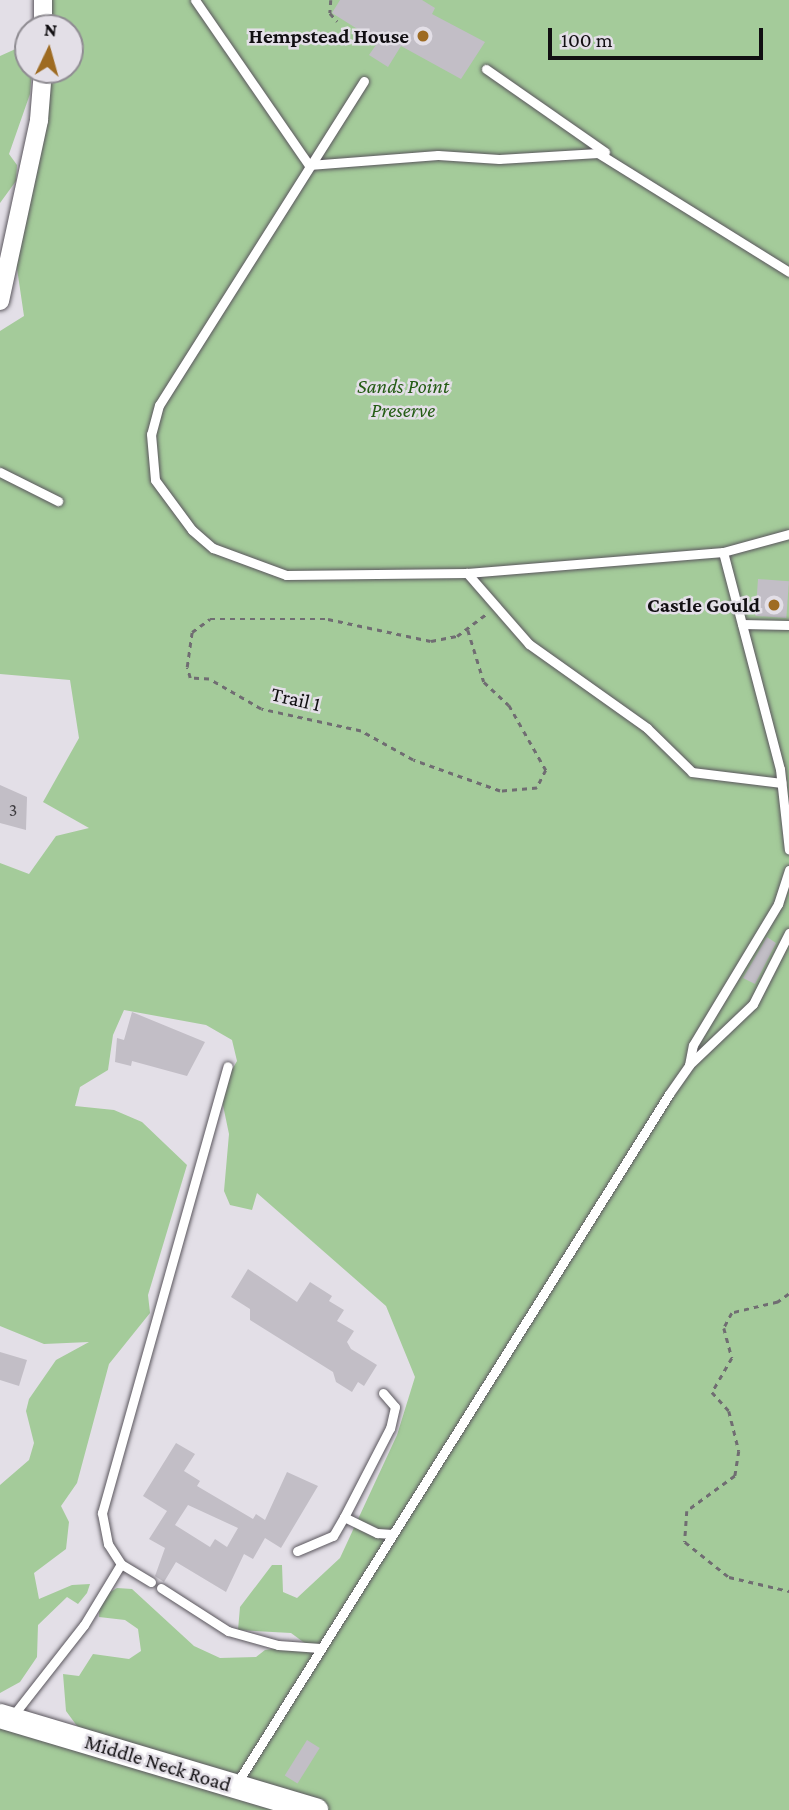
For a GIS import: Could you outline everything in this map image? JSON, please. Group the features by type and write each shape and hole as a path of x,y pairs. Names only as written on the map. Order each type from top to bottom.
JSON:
{"main road":[{"name":"Middle Neck Road","path":"5,1718 316,1810"}],"street":[{"path":"0,301 38,120 42,84"}],"lane":[{"path":"195,0 309,165"},
{"path":"486,69 611,156 789,272"},
{"path":"364,81 159,405 151,434 155,480 191,530 248,565 328,578 467,573 723,552 789,534"},
{"path":"309,165 438,155 611,156"},
{"path":"0,472 58,500"},
{"path":"723,552 781,783 789,850"},
{"path":"467,573 529,644 639,722 692,772 781,783"},
{"path":"742,624 789,625"},
{"path":"689,1065 693,1045 778,904 789,870"},
{"path":"235,1786 689,1065 754,1004 789,933"},
{"path":"151,1582 121,1564 108,1544 102,1513 228,1066"},
{"path":"297,1551 333,1536 344,1517 390,1428 395,1407 383,1393"},
{"path":"344,1517 377,1534 392,1534"},
{"path":"5,1718 84,1625 121,1564"},
{"path":"160,1588 228,1631 278,1645 320,1648"}],"path":[{"path":"331,0 330,13 337,21"},
{"name":"Trail 1","path":"468,630 484,682 509,705 546,770 537,788 500,791 414,760 361,731 261,709 209,679 190,678 187,667 192,632 210,620 328,619 431,641 468,630 495,606"},
{"path":"789,1294 778,1302 732,1313 724,1328 732,1357 712,1392 729,1411 739,1451 735,1476 687,1511 685,1542 729,1577 789,1591"}],"green space":[{"name":"Sands Point Preserve","path":"47,0 789,0 789,1810 0,1810 0,1716 80,1730 66,1711 63,1674 79,1676 93,1654 129,1659 141,1651 138,1629 125,1620 99,1617 100,1598 117,1588 132,1589 194,1646 220,1658 256,1657 265,1650 306,1644 291,1633 238,1630 240,1607 272,1565 282,1565 283,1592 297,1598 340,1558 397,1435 415,1377 386,1306 257,1193 252,1210 230,1205 224,1191 229,1134 220,1091 237,1061 232,1040 206,1025 124,1010 113,1035 108,1070 80,1087 75,1106 114,1110 142,1122 187,1165 148,1295 150,1313 109,1364 77,1483 61,1506 69,1522 66,1549 34,1573 39,1599 72,1585 90,1584 87,1593 78,1604 67,1597 38,1625 37,1657 20,1682 0,1693 0,1485 29,1460 34,1443 26,1411 29,1399 56,1360 89,1342 44,1344 0,1326 0,863 29,874 56,836 89,828 43,802 79,738 70,680 0,674 0,331 24,316 15,255 41,84 84,84 84,14 46,14"},
{"path":"14,50 14,84 31,84 30,94 9,154 17,165 16,181 0,203 0,56"}],"building":[{"name":"Hempstead House","path":"340,0 422,0 435,8 432,14 485,42 461,79 401,46 388,67 369,55 378,42 332,13"},
{"name":"Castle Gould","path":"758,579 789,581 786,618 755,616"},
{"path":"0,785 27,797 26,830 0,823"},
{"path":"767,937 776,943 755,984 743,978"},
{"path":"132,1012 205,1042 187,1076 132,1061 131,1066 115,1062 117,1038 124,1040"},
{"path":"248,1269 297,1302 310,1282 332,1296 329,1301 344,1310 337,1321 354,1331 347,1342 351,1349 377,1365 364,1386 358,1382 352,1392 336,1382 333,1372 250,1320 250,1309 231,1297"},
{"path":"0,1352 27,1360 19,1386 0,1380"},
{"path":"176,1443 195,1454 184,1471 200,1481 197,1486 253,1519 256,1514 265,1520 287,1472 318,1486 281,1548 265,1538 253,1559 244,1554 226,1592 176,1562 164,1582 155,1576 165,1548 149,1539 167,1511 143,1496","holes":["188,1505 238,1528 227,1547 215,1539 210,1547 175,1525"]},
{"path":"307,1740 320,1748 297,1784 285,1776"}],"place":[{"name":"Hempstead House","path":"423,36"},
{"name":"Castle Gould","path":"774,605"}]}
